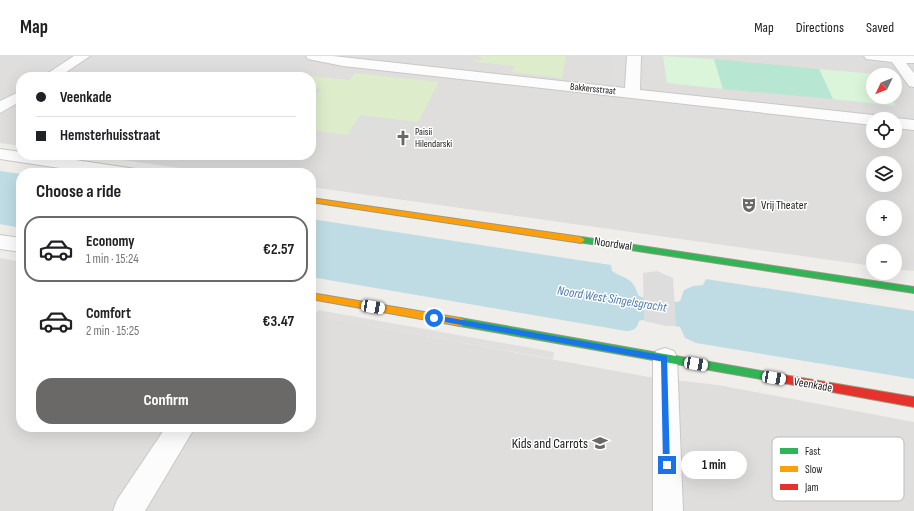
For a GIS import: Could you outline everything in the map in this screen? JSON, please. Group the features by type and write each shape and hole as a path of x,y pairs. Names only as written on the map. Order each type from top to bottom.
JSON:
{"street":[{"path":"57,72 82,56"},
{"name":"Bakkersstraat","path":"313,56 350,63 866,119"},
{"path":"632,93 634,56"},
{"path":"871,56 914,59"},
{"path":"896,58 914,83"},
{"path":"0,108 16,98"},
{"path":"902,124 914,125"},
{"path":"0,154 16,156"},
{"path":"41,160 95,168"},
{"name":"Noordwal","path":"316,201 914,290"},
{"path":"0,242 16,244"},
{"name":"Veenkade","path":"316,297 914,402"},
{"path":"665,358 668,511"},
{"path":"128,511 178,432"}],"shaded area":[{"path":"0,56 914,56 914,271 902,270 902,244 866,244 866,265 316,188 316,168 179,168 122,160 316,160 316,72 16,72 16,145 0,143"},
{"path":"614,56 627,56 626,82 612,80"},
{"path":"646,56 660,56 663,82 647,80"},
{"name":"Paisii Hilendarski","path":"360,115 442,125 439,132 445,133 443,137 436,137 430,151 398,147 390,162 365,158 376,139 347,135"},
{"path":"0,258 16,261 16,432 316,432 316,316 649,377 718,385 914,422 914,511 0,511"},
{"path":"318,310 554,352 553,359 316,316"}],"green space":[{"path":"479,56 566,56 562,78 511,72 515,66 475,62 476,60 480,61 482,57"},
{"path":"663,56 714,59 723,89 667,83"},
{"path":"714,59 819,69 833,99 723,89"},
{"path":"819,69 866,73 866,103 833,99"},
{"path":"355,73 439,82 418,122 360,115 347,135 316,131 316,95 321,89 316,88 316,76 349,80"},
{"path":"878,104 895,104 896,106"}],"water":[{"path":"0,171 16,173 16,227 0,224"},
{"name":"Noord West Singelsgracht","path":"316,220 611,265 612,271 631,282 634,285 638,295 641,297 677,302 680,301 684,290 693,286 703,285 706,279 914,311 914,379 696,343 685,338 680,327 642,320 639,321 634,329 631,331 316,278"}],"pier":[{"path":"657,271 673,278 676,326 666,326 644,321 643,273"}],"traffic: fast":[{"path":"581,240 914,290"},
{"path":"460,322 772,377"}],"traffic: slow":[{"path":"316,201 581,240"},
{"path":"316,297 460,322"}],"traffic: jam":[{"path":"772,377 914,402"}],"place":[{"name":"Paisii Hilendarski","path":"403,138"},
{"name":"Vrij Theater","path":"749,205"},
{"name":"Kids and Carrots","path":"600,443"}],"route":[{"path":"434,318 665,358 667,465"}]}
